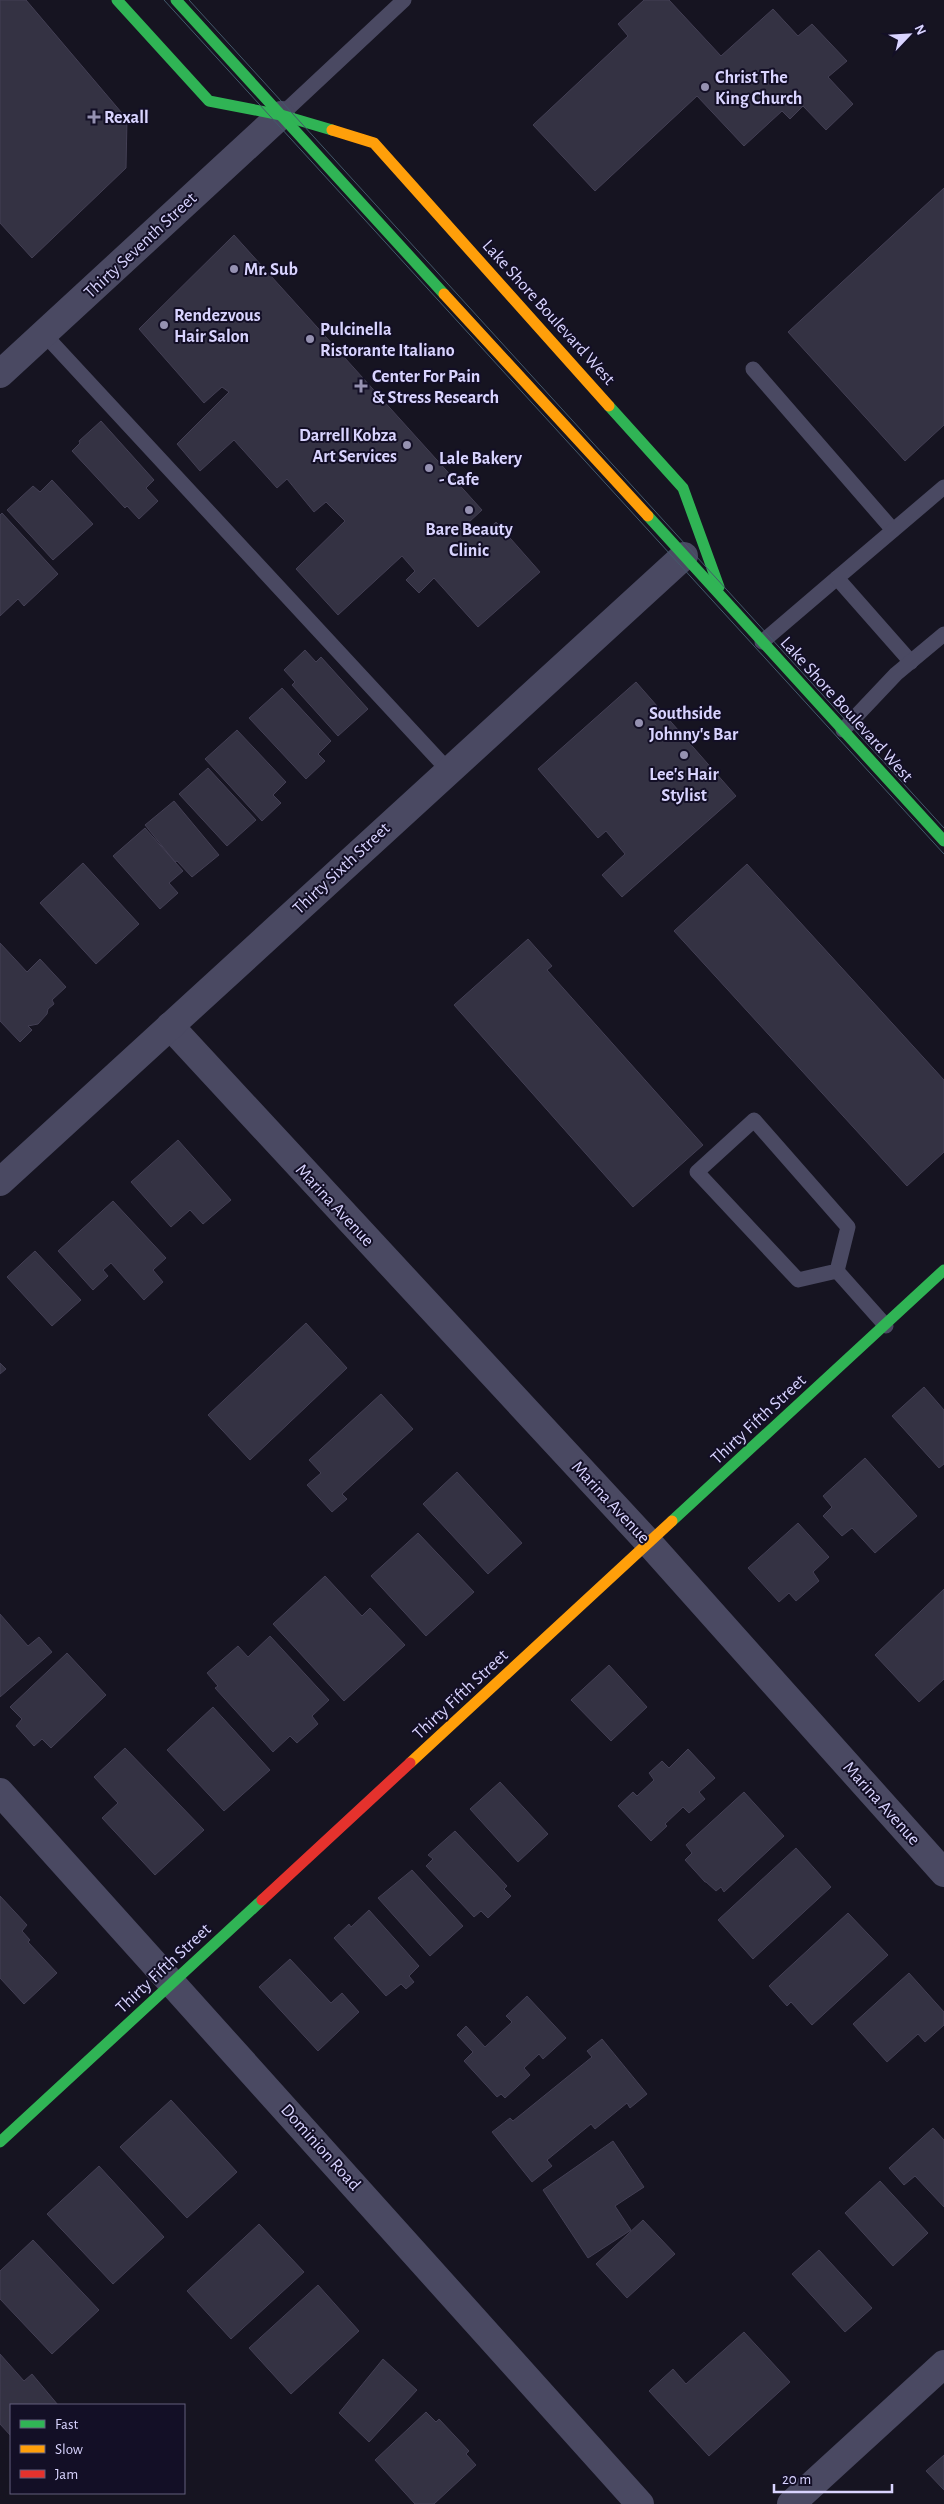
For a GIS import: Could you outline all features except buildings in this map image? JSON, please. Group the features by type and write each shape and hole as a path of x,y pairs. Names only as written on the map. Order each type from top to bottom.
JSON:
{"main road":[{"name":"Lake Shore Boulevard West","path":"117,0 209,101 281,115 374,143 683,488 724,601"},
{"name":"Lake Shore Boulevard West","path":"176,0 944,841"},
{"name":"Thirty Fifth Street","path":"0,2142 886,1326 944,1270"}],"street":[{"name":"Thirty Seventh Street","path":"0,374 281,115"},
{"name":"Thirty Sixth Street","path":"0,1182 684,556"},
{"name":"Marina Avenue","path":"170,1026 649,1543 944,1873"},
{"name":"Dominion Road","path":"0,1792 173,1982 640,2504"},
{"path":"791,2504 944,2364"}],"lane":[{"path":"281,115 404,0"},
{"path":"44,334 448,770"},
{"path":"753,369 893,530"},
{"path":"762,642 944,487"},
{"path":"837,578 910,662"},
{"path":"843,730 910,662 944,634"},
{"path":"754,1120 848,1227 837,1271 798,1280 697,1172 754,1120"},
{"path":"837,1271 886,1326"}],"tram line":[{"path":"164,0 944,854"},
{"path":"189,0 944,828"}],"traffic: fast":[{"path":"117,0 209,101 281,115 332,130"},
{"path":"176,0 444,294"},
{"path":"609,406 683,488 719,587"},
{"path":"648,516 944,841"},
{"path":"672,1521 944,1270"},
{"path":"0,2142 262,1900"}],"traffic: slow":[{"path":"332,130 374,143 609,406"},
{"path":"444,294 648,516"},
{"path":"410,1763 672,1521"}],"traffic: jam":[{"path":"262,1900 410,1763"}],"place":[{"name":"Christ The King Church","path":"705,87"},
{"name":"Rexall","path":"94,117"},
{"name":"Mr. Sub","path":"234,269"},
{"name":"Rendezvous Hair Salon","path":"164,325"},
{"name":"Pulcinella Ristorante Italiano","path":"310,339"},
{"name":"Center For Pain & Stress Research","path":"361,386"},
{"name":"Darrell Kobza Art Services","path":"407,445"},
{"name":"Lale Bakery - Cafe","path":"429,468"},
{"name":"Bare Beauty Clinic","path":"469,510"},
{"name":"Southside Johnny's Bar","path":"639,723"},
{"name":"Lee's Hair Stylist","path":"684,755"}]}
